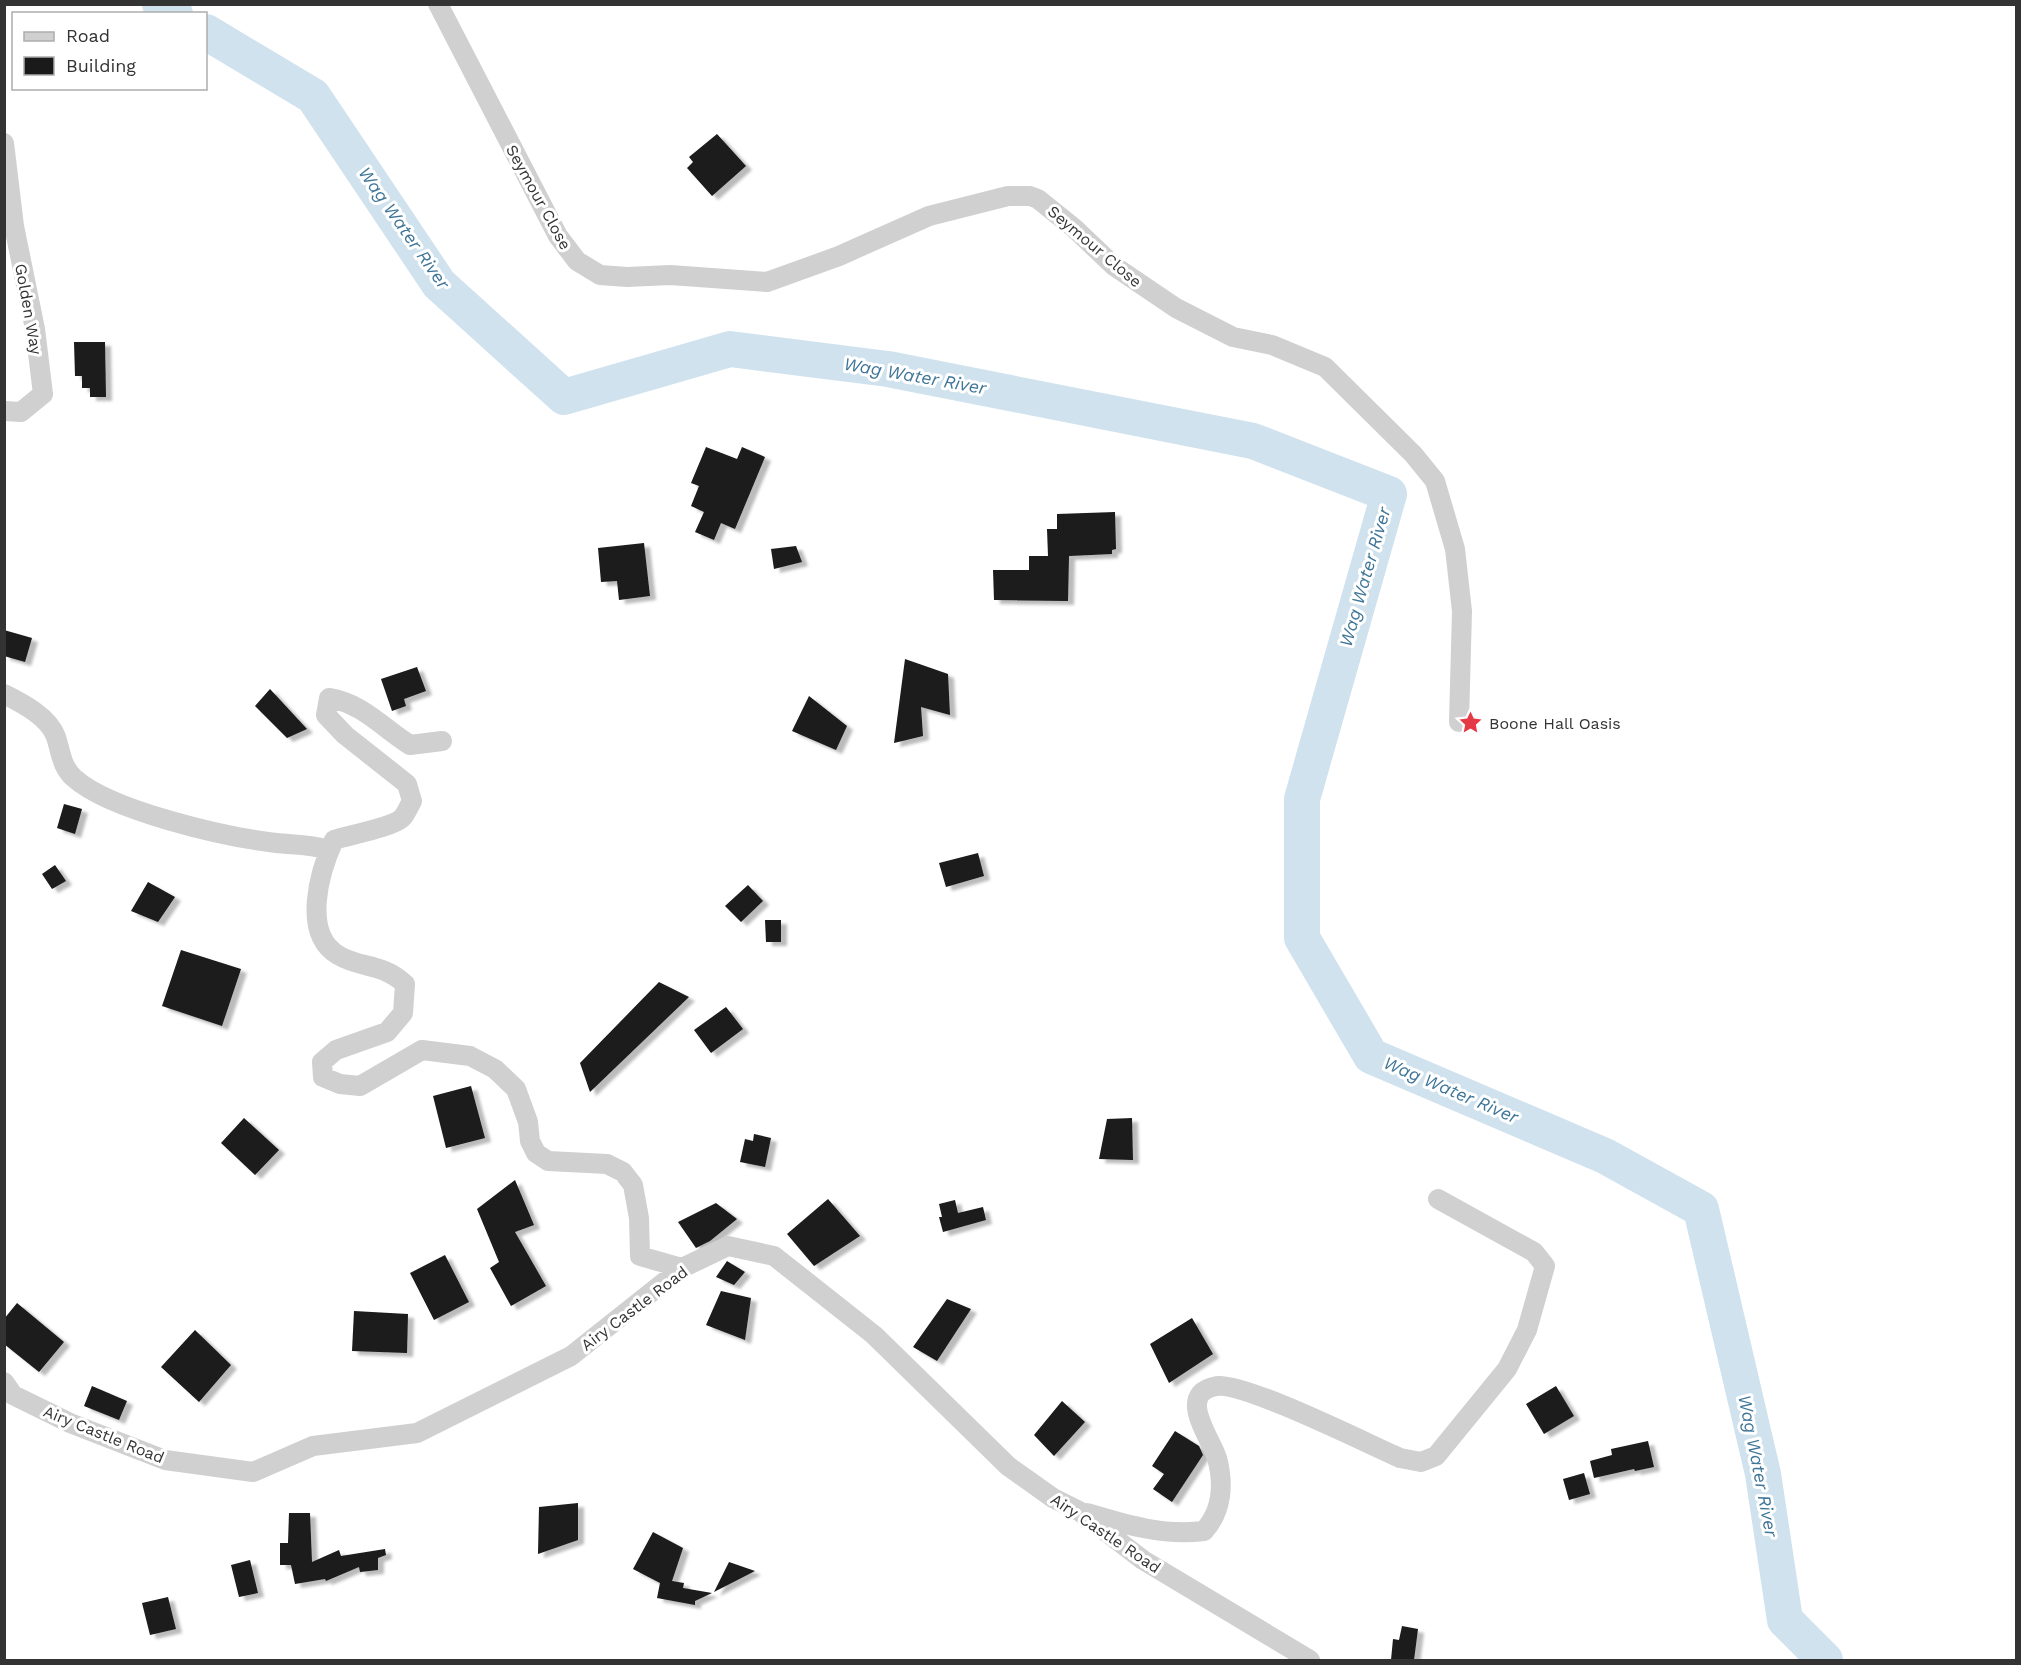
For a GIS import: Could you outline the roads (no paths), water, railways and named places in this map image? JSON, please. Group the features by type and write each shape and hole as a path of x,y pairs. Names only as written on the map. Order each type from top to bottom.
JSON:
{"street":[{"name":"Seymour Close","path":"438,4 558,236 576,261 600,275 627,277 670,275 767,282 840,256 929,216 1008,196 1030,196 1062,217 1114,266 1176,308 1233,337 1272,345 1325,367 1360,398 1413,454 1435,482 1455,549 1462,611 1459,722"},
{"name":"Golden Way","path":"4,143 14,226 35,329 43,394 21,412 4,411"},
{"path":"4,694 24,705 51,727 62,762 74,778 107,799 224,834 277,843 308,843 329,850"},
{"path":"442,741 410,745 367,712 345,701 329,698 326,715 345,735 407,784 412,801 402,818 386,826 358,831 334,840 317,885 318,917 322,938 338,955 392,972 405,984 403,1013 387,1032 336,1050 322,1062 323,1077 340,1084 360,1086 422,1050 470,1056 495,1069 516,1089 528,1122 530,1142 536,1153 548,1161 607,1164 623,1172 633,1185 639,1218 640,1256 682,1268"},
{"path":"1079,1511 1140,1529 1182,1533 1204,1531 1215,1518 1221,1493 1216,1457 1197,1414 1200,1396 1208,1388 1223,1385 1251,1393 1400,1458 1420,1462 1436,1456 1508,1369 1527,1330 1545,1266 1534,1252 1438,1199"},
{"name":"Airy Castle Road","path":"4,1382 13,1395 70,1423 165,1460 253,1472 313,1446 417,1433 571,1356 682,1268 729,1246 774,1256 874,1335 1008,1466 1053,1497 1079,1511 1143,1560 1310,1660"}],"waterway":[{"name":"Wag Water River","path":"160,4 172,12"},
{"name":"Wag Water River","path":"207,33 313,96 439,284 564,397 730,349 888,369 1253,441 1389,494 1302,799 1302,938 1371,1056 1605,1156 1701,1209 1763,1474 1785,1620 1825,1660"}],"place":[{"name":"Boone Hall Oasis","path":"1471,723"}]}
